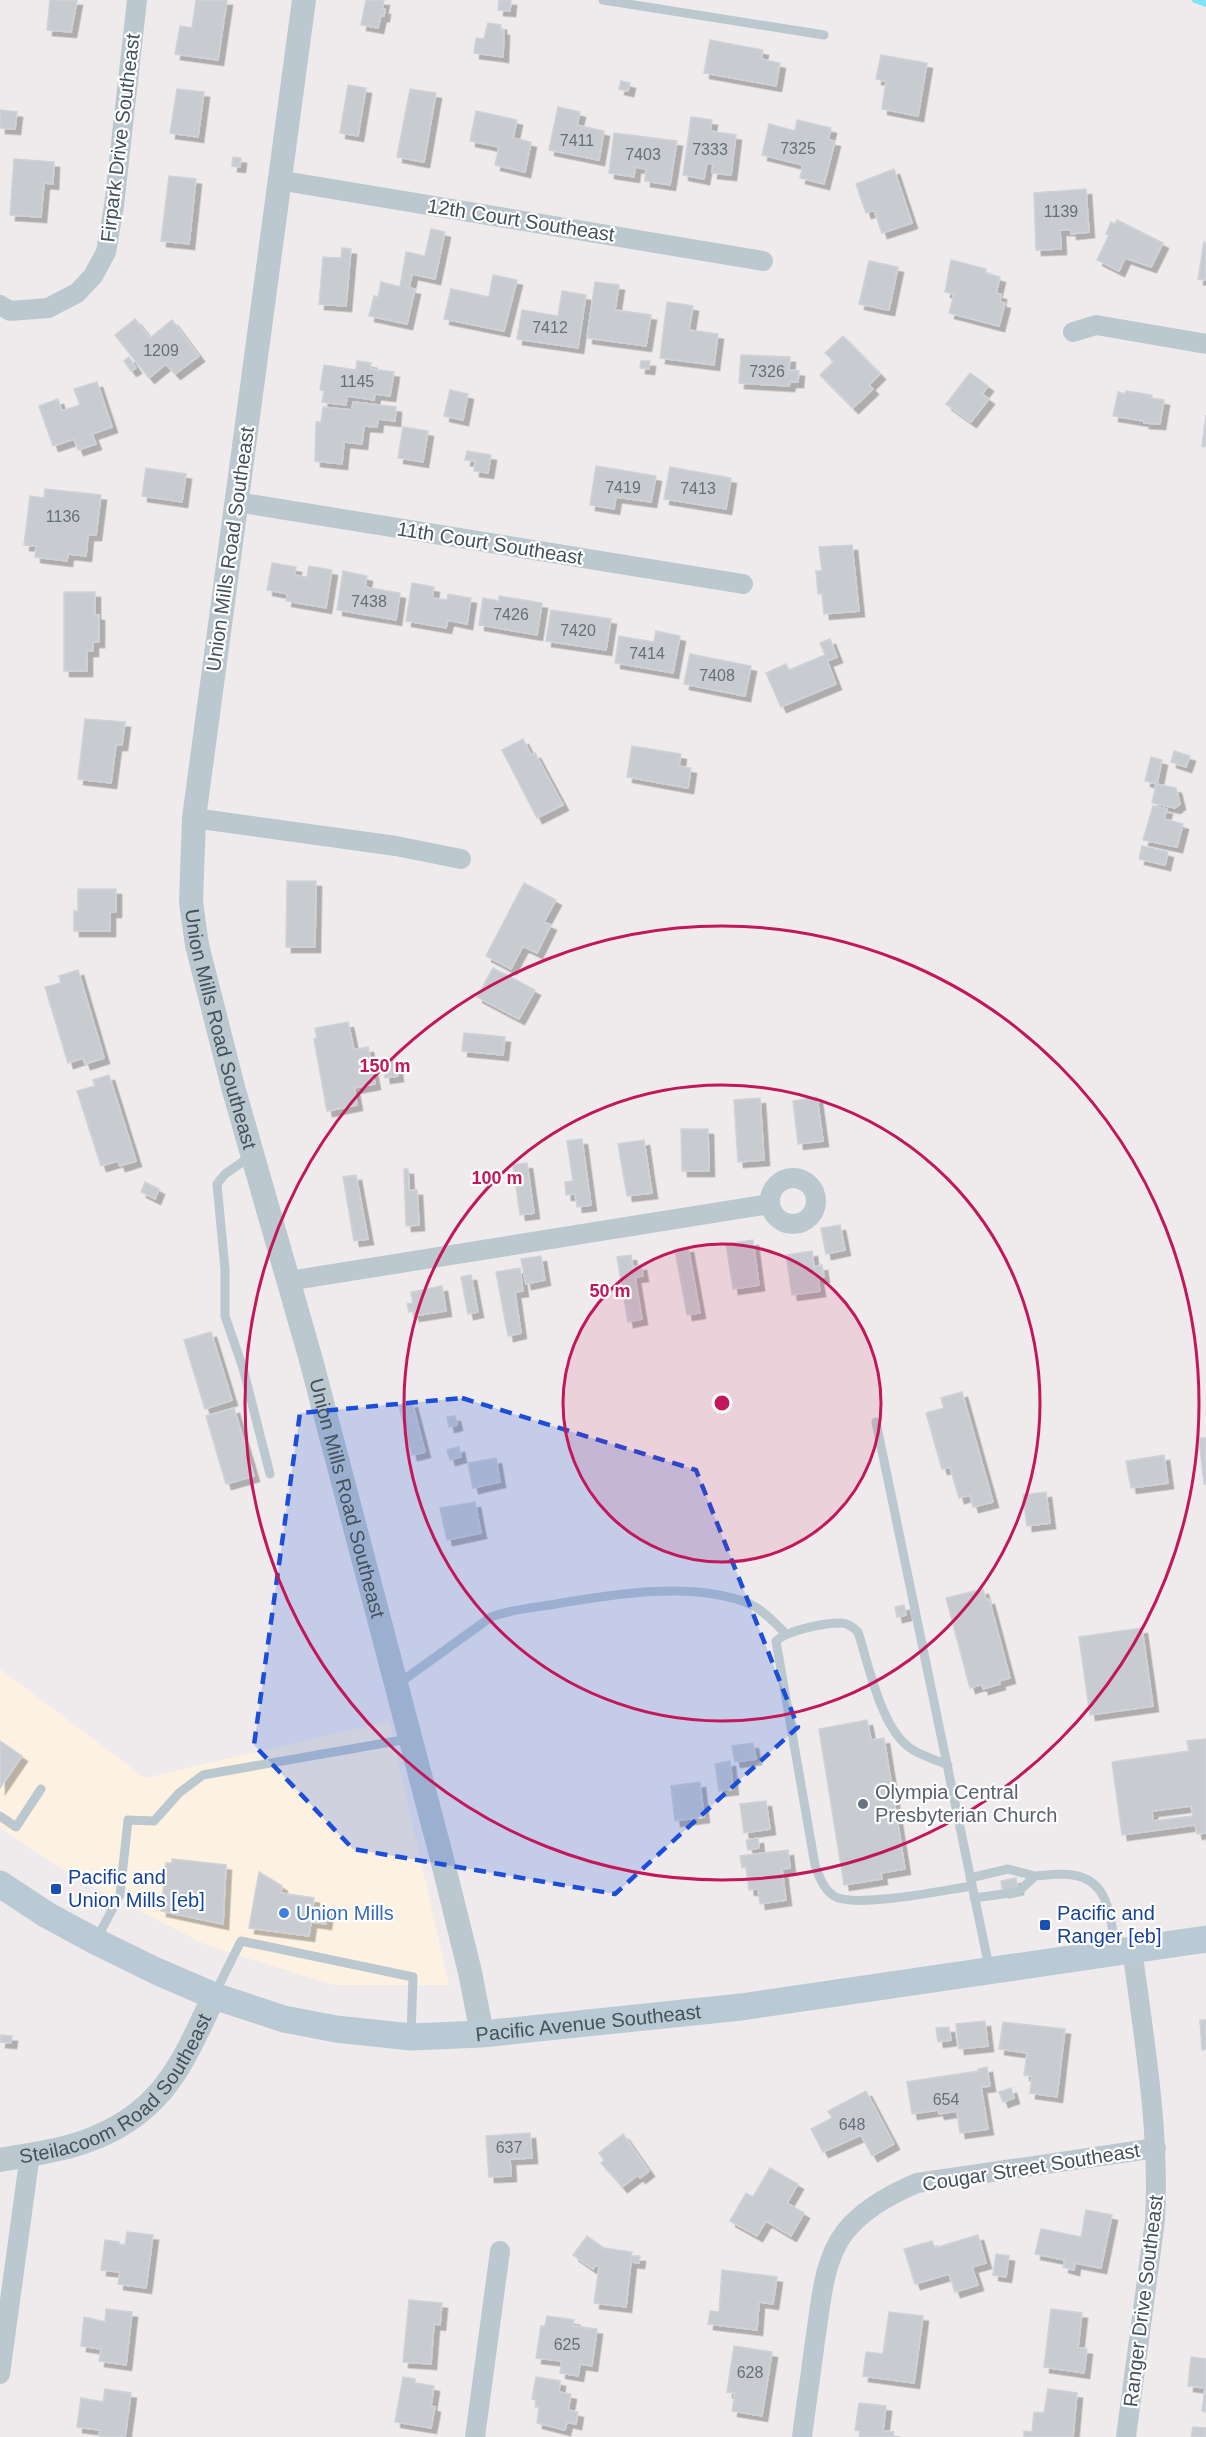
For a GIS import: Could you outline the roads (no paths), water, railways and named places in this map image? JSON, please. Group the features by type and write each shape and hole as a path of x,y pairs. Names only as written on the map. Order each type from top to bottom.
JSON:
{"main road":[{"name":"Pacific Avenue Southeast","path":"0,1884 47,1915 95,1941 214,1996 284,2019 336,2029 411,2037 482,2034 741,2007 1206,1939"}],"street":[{"name":"Firpark Drive Southeast","path":"0,305 10,311 48,308 77,293 93,276 106,252 114,206 137,0"},
{"name":"Union Mills Road Southeast","path":"304,0 194,818 191,902 197,945 311,1360 397,1686 470,1972 482,2034"},
{"name":"12th Court Southeast","path":"278,180 763,261"},
{"path":"1073,332 1096,326 1206,344"},
{"name":"11th Court Southeast","path":"237,502 742,584"},
{"path":"194,818 396,846 461,860"},
{"path":"288,1281 770,1204"},
{"name":"Ranger Drive Southeast","path":"1124,1951 1156,2148 1155,2220 1126,2437"},
{"name":"Steilacoom Road Southeast","path":"0,2160 79,2144 115,2130 142,2112 162,2093 180,2065 214,1996"},
{"name":"Cougar Street Southeast","path":"802,2437 824,2282 835,2249 845,2231 867,2211 896,2192 917,2183 1156,2148"},
{"path":"0,2374 30,2154"},
{"path":"475,2437 500,2251"}],"lane":[{"path":"603,0 824,35"},
{"path":"253,1155 225,1174 217,1184 225,1269 225,1316 243,1368 270,1474"},
{"path":"876,1422 990,1970"},
{"path":"397,1686 491,1617 503,1612 572,1601 658,1592 729,1597 752,1605 785,1633"},
{"path":"948,1765 912,1750 894,1730 881,1706 858,1632 854,1627 840,1623 785,1633 776,1641 775,1647 780,1664 815,1865 825,1887 832,1896 848,1901 868,1901 971,1882 1008,1869 1035,1876 1073,1875 1090,1881 1106,1897 1124,1951"},
{"path":"95,1941 120,1895 128,1820 154,1821 179,1793 203,1775 410,1738"},
{"path":"0,1816 16,1827 41,1789"},
{"path":"974,1898 1018,1892 1035,1876"},
{"path":"214,1996 241,1941 333,1960 413,1977 411,2037"}],"waterway":[{"path":"1195,0 1206,4"}],"place":[{"name":"Olympia Central Presbyterian Church","path":"863,1804"},
{"name":"Pacific and Union Mills [eb]","path":"56,1889"},
{"name":"Union Mills","path":"284,1913"},
{"name":"Pacific and Ranger [eb]","path":"1045,1925"}]}
